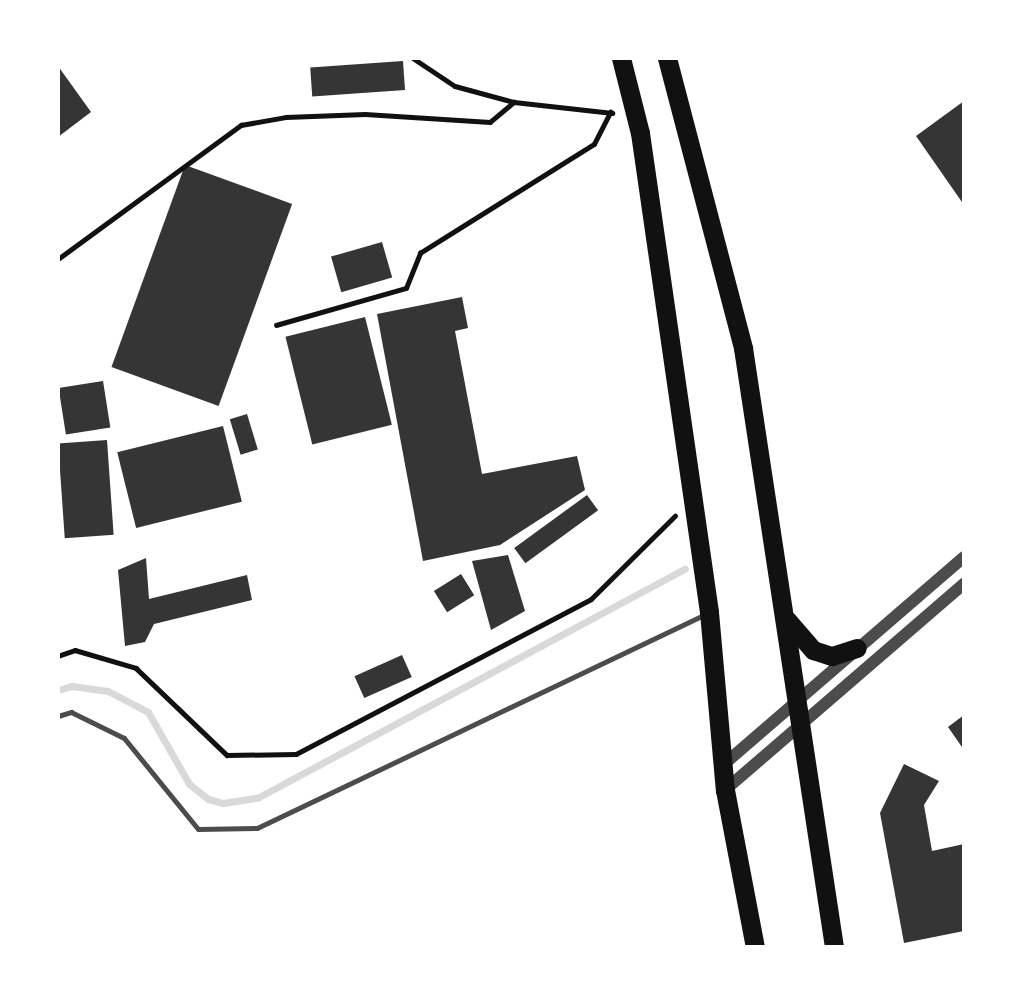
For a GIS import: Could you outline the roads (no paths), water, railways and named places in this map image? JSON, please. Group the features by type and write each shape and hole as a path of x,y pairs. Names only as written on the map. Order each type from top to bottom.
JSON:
{"highway":[{"path":"621,58 634,114 709,612 725,790 755,947"},
{"path":"667,58 743,348 834,947"},
{"path":"784,616 813,650 832,656 857,648"}],"street":[{"path":"723,765 964,556"},
{"path":"725,790 964,584"}],"lane":[{"path":"58,716 71,712 124,738 198,830 257,828 709,612"}],"waterway":[{"path":"58,690 72,686 108,691 148,712 189,784 208,799 223,803 259,797 685,569"}]}
